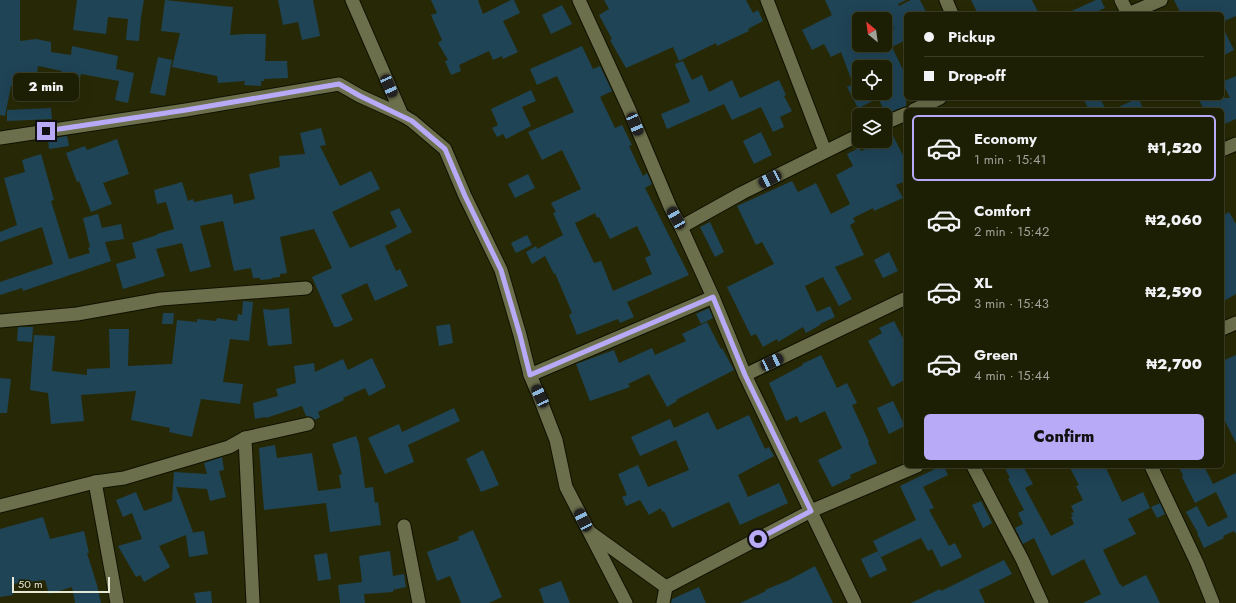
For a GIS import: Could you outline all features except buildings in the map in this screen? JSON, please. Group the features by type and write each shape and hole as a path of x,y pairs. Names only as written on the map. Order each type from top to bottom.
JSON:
{"street":[{"path":"353,0 402,115"},
{"path":"579,0 629,109 671,209 681,227 713,297 745,375 855,603"},
{"path":"766,0 825,151"},
{"path":"946,0 951,12"},
{"path":"1121,0 1127,12"},
{"path":"1133,12 1161,0"},
{"path":"0,138 186,110 339,84 360,96 412,121 445,149 465,196 501,270 530,375 540,396 556,440 566,487 626,603"},
{"path":"918,108 936,100"},
{"path":"892,120 904,115"},
{"path":"681,227 742,193 852,138"},
{"path":"1224,149 1236,144"},
{"path":"0,321 77,314 161,299 306,288"},
{"path":"530,375 713,297"},
{"path":"745,375 904,299"},
{"path":"1224,328 1236,323"},
{"path":"0,506 95,482 124,478 229,447 245,438 308,424"},
{"path":"245,438 253,603"},
{"path":"666,587 811,511 912,468"},
{"path":"974,468 1022,559 1042,603"},
{"path":"1152,468 1197,562 1213,603"},
{"path":"95,482 117,603"},
{"path":"404,526 419,603"},
{"path":"589,532 666,587"},
{"path":"663,603 666,587"}],"route":[{"path":"46,131 186,110 339,84 360,96 402,115 412,121 445,149 465,196 501,270 530,375 713,297 745,375 811,511 758,539"}]}
